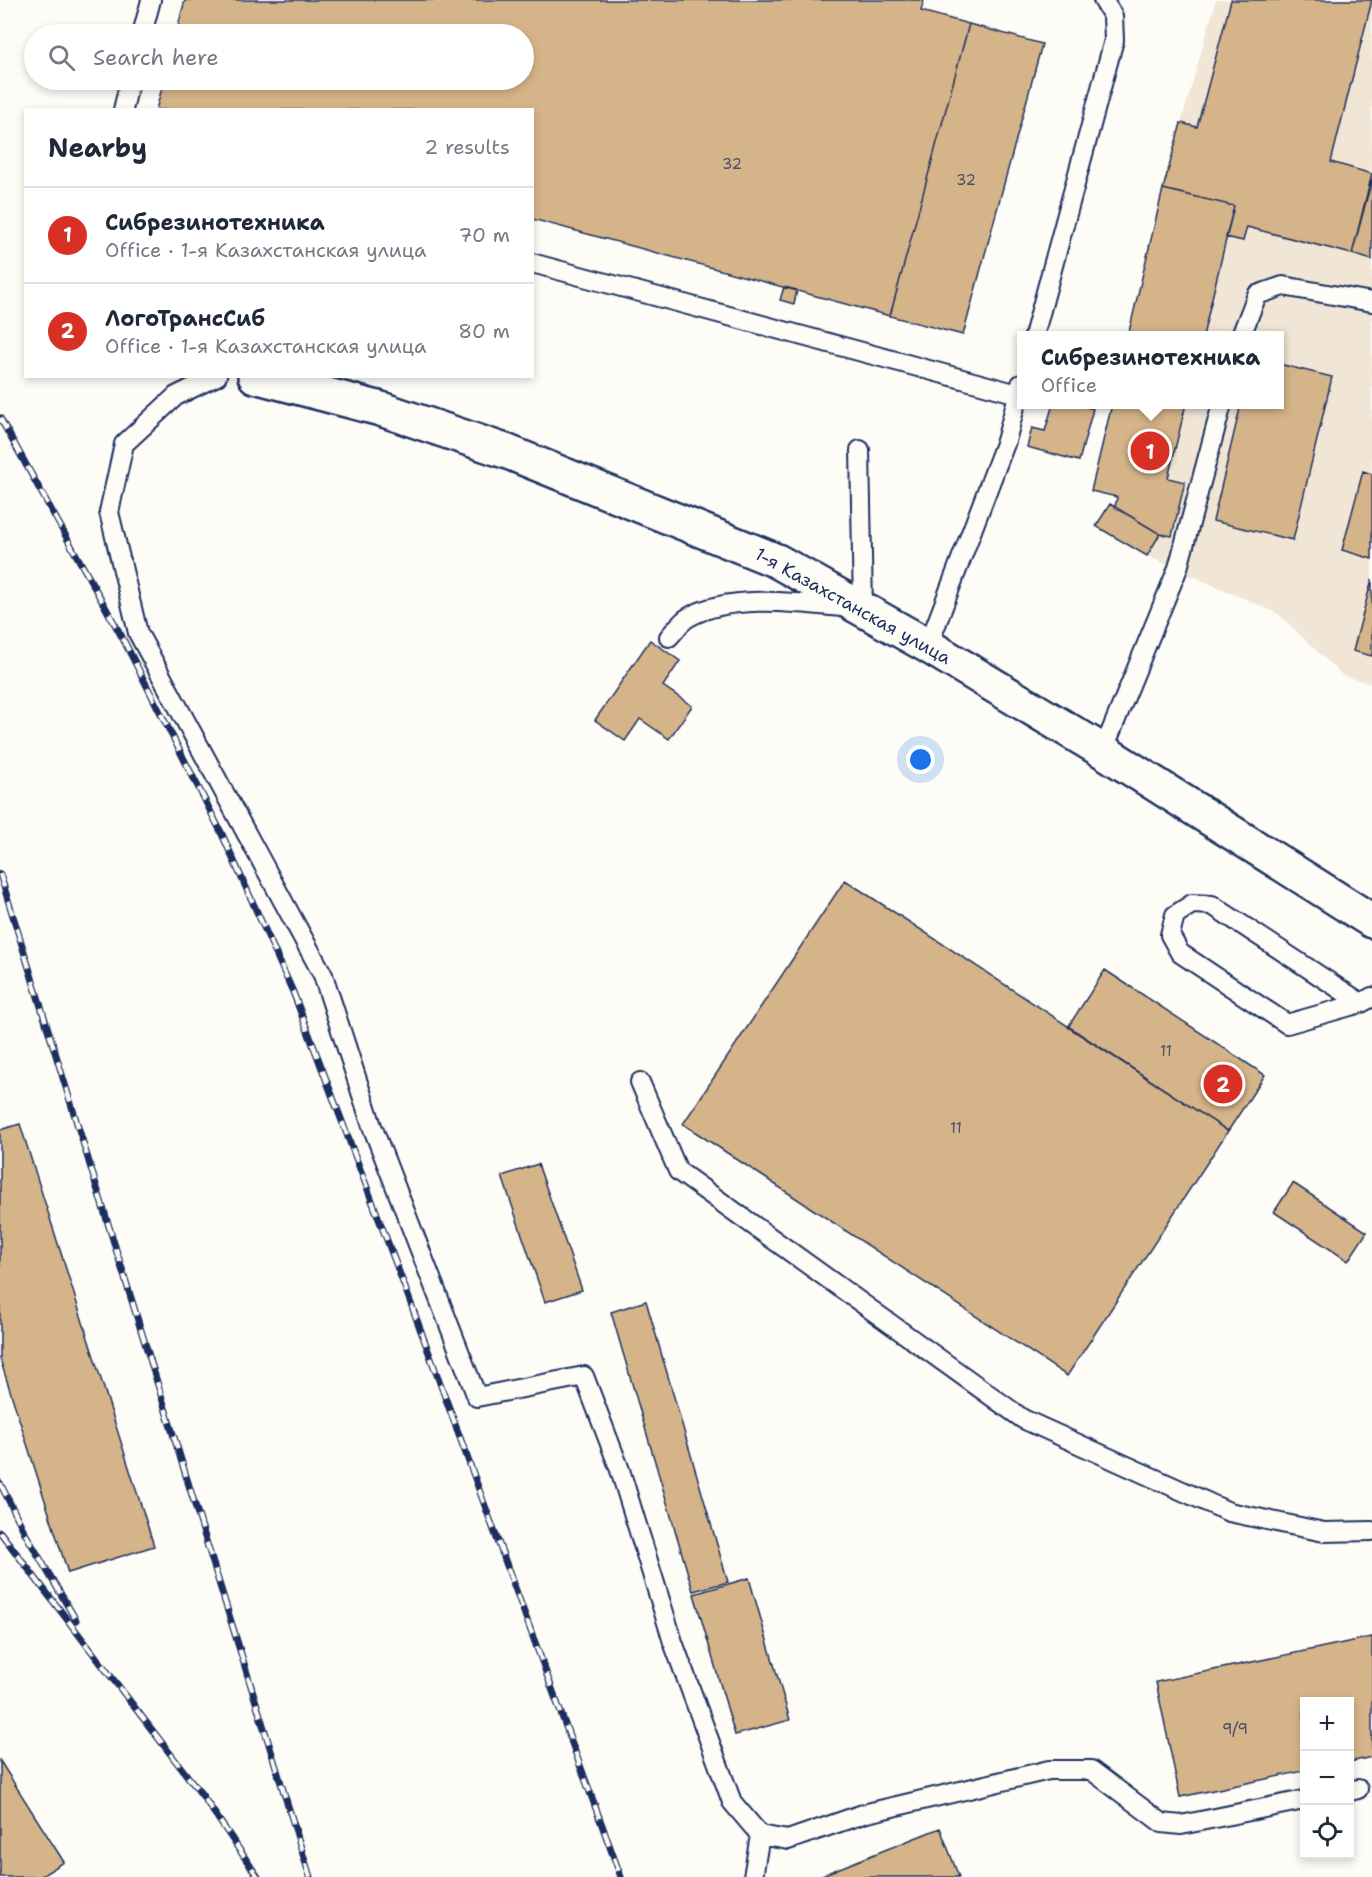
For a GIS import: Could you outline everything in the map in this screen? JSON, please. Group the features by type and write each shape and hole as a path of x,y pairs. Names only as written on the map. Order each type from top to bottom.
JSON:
{"street":[{"name":"1-я Казахстанская улица","path":"270,378 308,383 508,452 777,561 928,646 1103,751 1372,921"}],"lane":[{"path":"145,24 151,0"},
{"path":"1035,331 1114,40 1113,16 1103,0"},
{"path":"123,108 128,90"},
{"path":"534,264 1017,388"},
{"path":"1243,331 1257,295 1283,286 1372,302"},
{"path":"213,378 176,396 124,444 109,512 138,633 324,975 372,1126 477,1397 584,1377 620,1470 673,1642 732,1802 760,1835 788,1840 863,1814 1049,1770 1091,1770 1162,1823 1181,1826 1300,1801"},
{"path":"928,646 1006,441 1017,400"},
{"path":"1103,751 1179,568 1221,409"},
{"path":"669,637 688,618 720,606 767,602 863,609 860,450"},
{"path":"1192,904 1212,905 1366,1000 1287,1024 1180,953 1170,935 1175,915 1192,904"},
{"path":"640,1082 678,1171 1023,1419 1229,1512 1323,1532 1372,1531"},
{"path":"753,1877 760,1835"}],"shaded area":[{"path":"1216,0 1372,0 1372,684 1343,676 1277,613 1147,556 1096,526 1110,504 1115,506 1117,498 1091,491 1111,409 1284,409 1284,331 1129,331 1181,123"}],"building":[{"path":"185,0 924,0 921,11 969,24 890,316 534,220 534,108 157,108 161,90 534,90 534,24 179,24"},
{"path":"1231,0 1372,0 1331,162 1372,174 1352,254 1247,227 1243,241 1226,237 1234,206 1163,189 1181,123 1197,127"},
{"path":"969,24 1042,44 963,335 890,316"},
{"path":"1372,179 1372,260 1352,254"},
{"path":"1163,189 1234,206 1204,331 1129,331"},
{"path":"784,287 797,290 794,304 780,300"},
{"path":"1284,365 1332,377 1293,540 1213,521 1240,409 1284,409"},
{"path":"1052,409 1093,409 1079,461 1027,447 1032,428 1045,431"},
{"path":"1111,409 1185,409 1168,478 1185,482 1172,536 1160,534 1115,507 1117,497 1091,491"},
{"path":"1363,471 1372,474 1372,559 1342,550"},
{"path":"1110,504 1160,534 1147,556 1096,526"},
{"path":"1372,579 1372,656 1353,651"},
{"path":"650,640 680,661 663,686 692,706 669,739 640,719 625,741 595,720"},
{"path":"845,880 1228,1131 1067,1376 683,1124"},
{"path":"1105,970 1265,1075 1228,1131 1068,1027"},
{"path":"20,1124 154,1546 68,1573 0,1359 0,1130"},
{"path":"538,1164 582,1290 545,1302 502,1176"},
{"path":"1293,1183 1367,1232 1348,1261 1274,1212"},
{"path":"646,1301 728,1582 693,1591 611,1312"},
{"path":"749,1578 790,1720 735,1735 694,1594"},
{"path":"1372,1637 1372,1757 1354,1761 1354,1697 1300,1697 1300,1772 1180,1797 1156,1682"},
{"path":"0,1761 64,1862 40,1877 0,1877"},
{"path":"940,1828 959,1877 817,1877"}],"railway":[{"path":"0,418 122,637 221,832 293,992 407,1293 621,1877"},
{"path":"0,874 310,1877"},
{"path":"0,1483 25,1533 76,1620"},
{"path":"0,1532 202,1795 258,1877"}],"place":[{"name":"Сибрезинотехника","path":"1150,451"},
{"name":"ЛогоТрансСиб","path":"1223,1084"}]}
